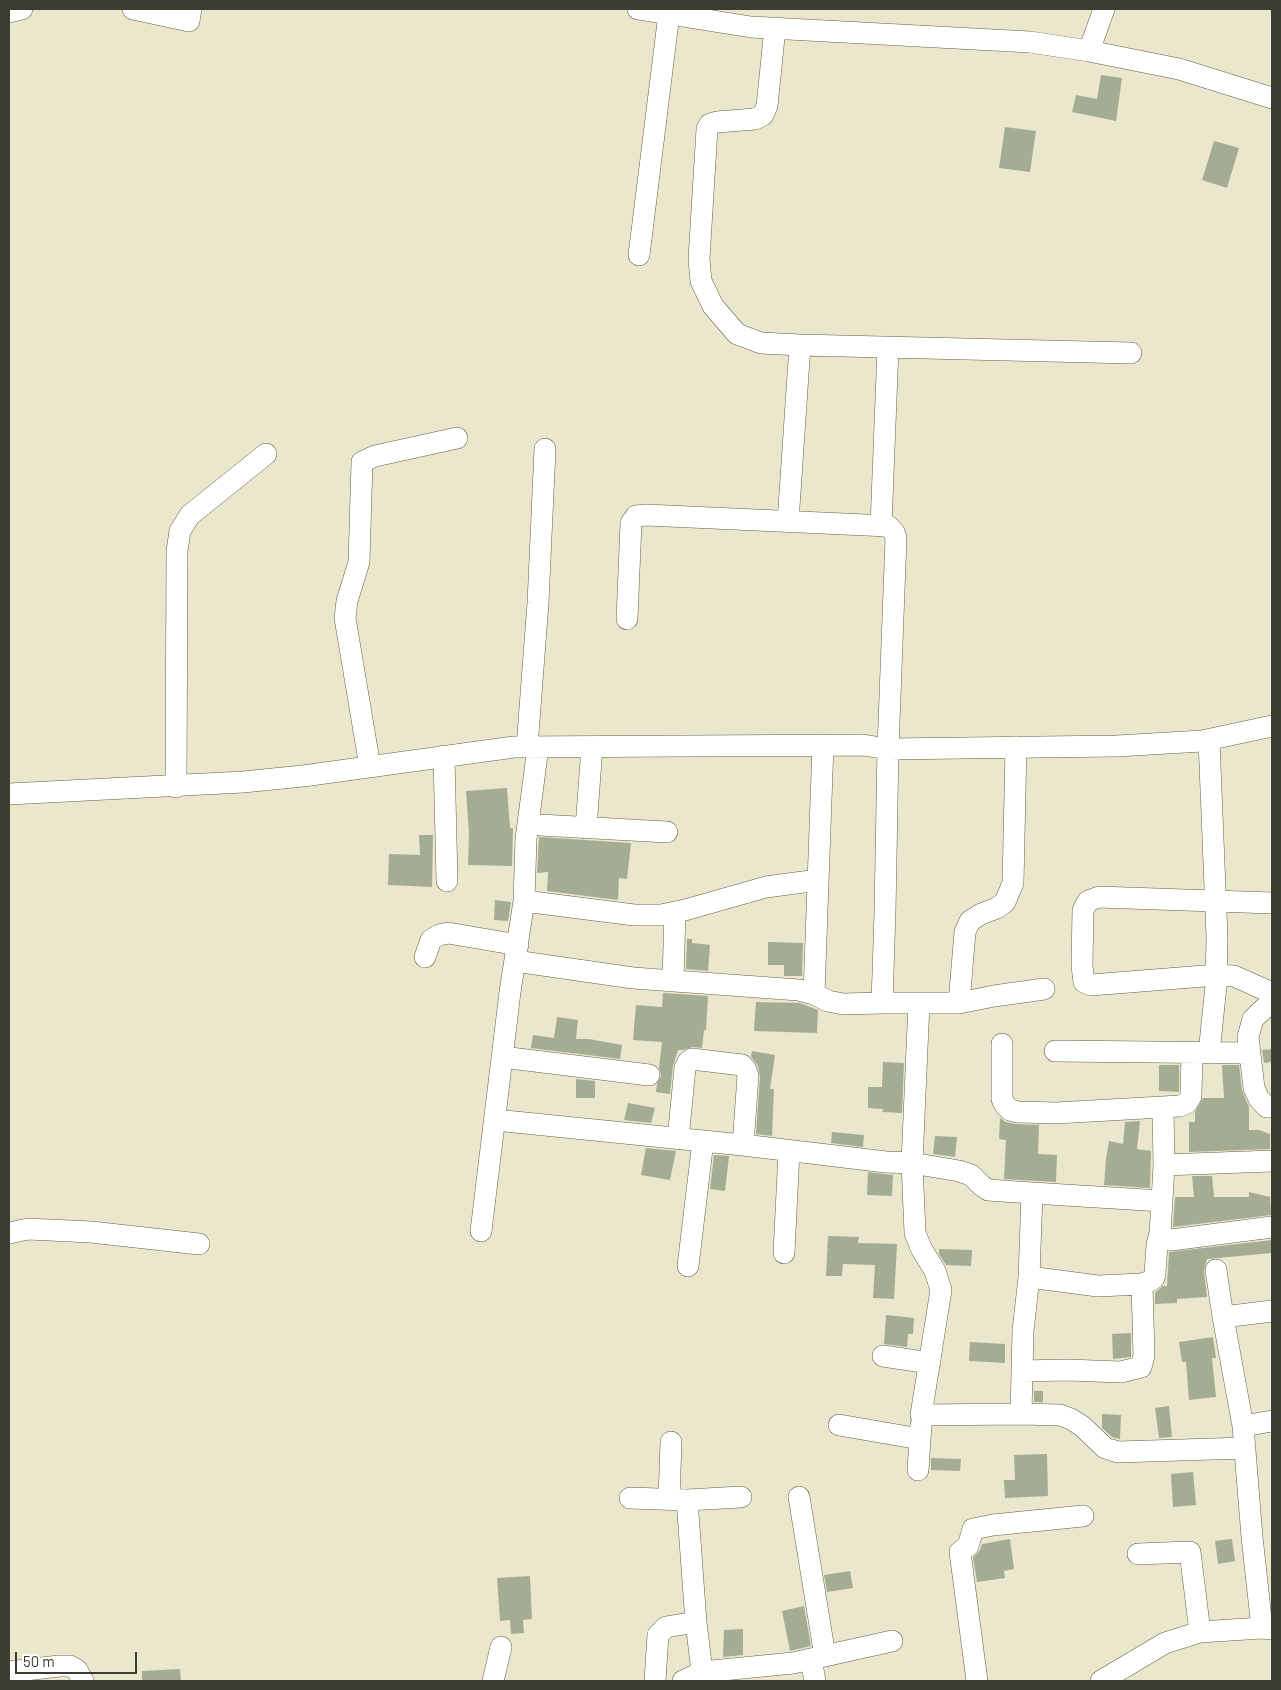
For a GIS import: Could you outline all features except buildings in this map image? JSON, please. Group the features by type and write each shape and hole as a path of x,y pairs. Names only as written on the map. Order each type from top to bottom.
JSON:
{"street":[{"path":"9,12 22,9"},
{"path":"133,9 189,21 191,9"},
{"path":"638,9 751,27 1030,42 1179,69 1272,98"},
{"path":"1088,51 1104,9"},
{"path":"640,255 668,14"},
{"path":"776,28 767,106 763,115 755,119 717,122 710,124 707,129 699,259 701,281 713,306 738,334 761,343 800,346 1131,353"},
{"path":"788,522 800,346"},
{"path":"881,526 888,348"},
{"path":"370,767 345,618 347,601 359,562 362,462 375,456 457,438"},
{"path":"481,1232 502,1057 524,901 545,449"},
{"path":"176,787 178,551 180,531 190,515 266,454"},
{"path":"628,619 631,523 636,516 888,526 894,532 896,538 888,749 882,1003"},
{"path":"9,794 102,788 176,787 303,776 514,747 863,745 888,749 1117,746 1209,740 1272,726"},
{"path":"1002,1044 1002,1099 1010,1110 1056,1113 1163,1108 1180,1106 1187,1103 1191,1096 1217,975 1216,901 1209,740"},
{"path":"814,994 823,745"},
{"path":"586,828 592,747"},
{"path":"959,1004 965,932 970,921 981,914 997,908 1004,902 1013,882 1016,747"},
{"path":"444,756 447,881"},
{"path":"540,825 667,832"},
{"path":"524,901 634,915 661,915 766,888 818,880"},
{"path":"1272,903 1099,897 1088,901 1083,910 1082,966 1084,982 1091,985 1217,975 1234,976 1272,993"},
{"path":"673,980 675,912"},
{"path":"425,957 431,940 439,935 448,933 517,953 633,978 799,990 814,994 828,1002 843,1004 959,1004 994,996 1044,989"},
{"path":"1272,1001 1253,1019 1248,1037 1254,1088 1259,1099 1267,1106 1272,1107"},
{"path":"918,1470 921,1415 941,1290 935,1271 921,1248 916,1233 912,1163 919,1003"},
{"path":"1056,1052 1250,1053"},
{"path":"502,1057 649,1075"},
{"path":"678,1138 685,1068 688,1062 692,1059 742,1065 748,1076 743,1146"},
{"path":"1029,1278 1098,1286 1142,1284 1154,1278 1160,1232 1164,1165 1163,1108"},
{"path":"495,1120 678,1138 886,1162 912,1163 960,1171 971,1175 980,1185 988,1190 1162,1201"},
{"path":"688,1266 703,1141"},
{"path":"784,1253 788,1151"},
{"path":"1164,1165 1272,1161"},
{"path":"1021,1414 1032,1192"},
{"path":"1160,1232 1164,1239 1171,1240 1272,1227"},
{"path":"9,1233 28,1229 91,1232 199,1244"},
{"path":"1101,1681 1165,1643 1200,1632 1267,1628 1243,1426 1216,1270"},
{"path":"1022,1371 1121,1372 1141,1367 1144,1356 1142,1284"},
{"path":"1223,1317 1272,1311"},
{"path":"883,1356 930,1363"},
{"path":"921,1415 1060,1415 1082,1426 1105,1448 1118,1452 1245,1448"},
{"path":"1243,1426 1272,1421"},
{"path":"839,1425 920,1439"},
{"path":"671,1442 702,1672"},
{"path":"630,1498 678,1500 741,1497"},
{"path":"799,1497 818,1657 815,1681"},
{"path":"977,1681 960,1552 968,1546 973,1529 993,1525 1083,1516"},
{"path":"1138,1554 1190,1552 1200,1632"},
{"path":"656,1681 658,1635 666,1626 696,1622"},
{"path":"683,1681 702,1672 793,1662 892,1641"},
{"path":"493,1681 501,1647"},
{"path":"9,1672 70,1666 77,1670 83,1681"}]}
